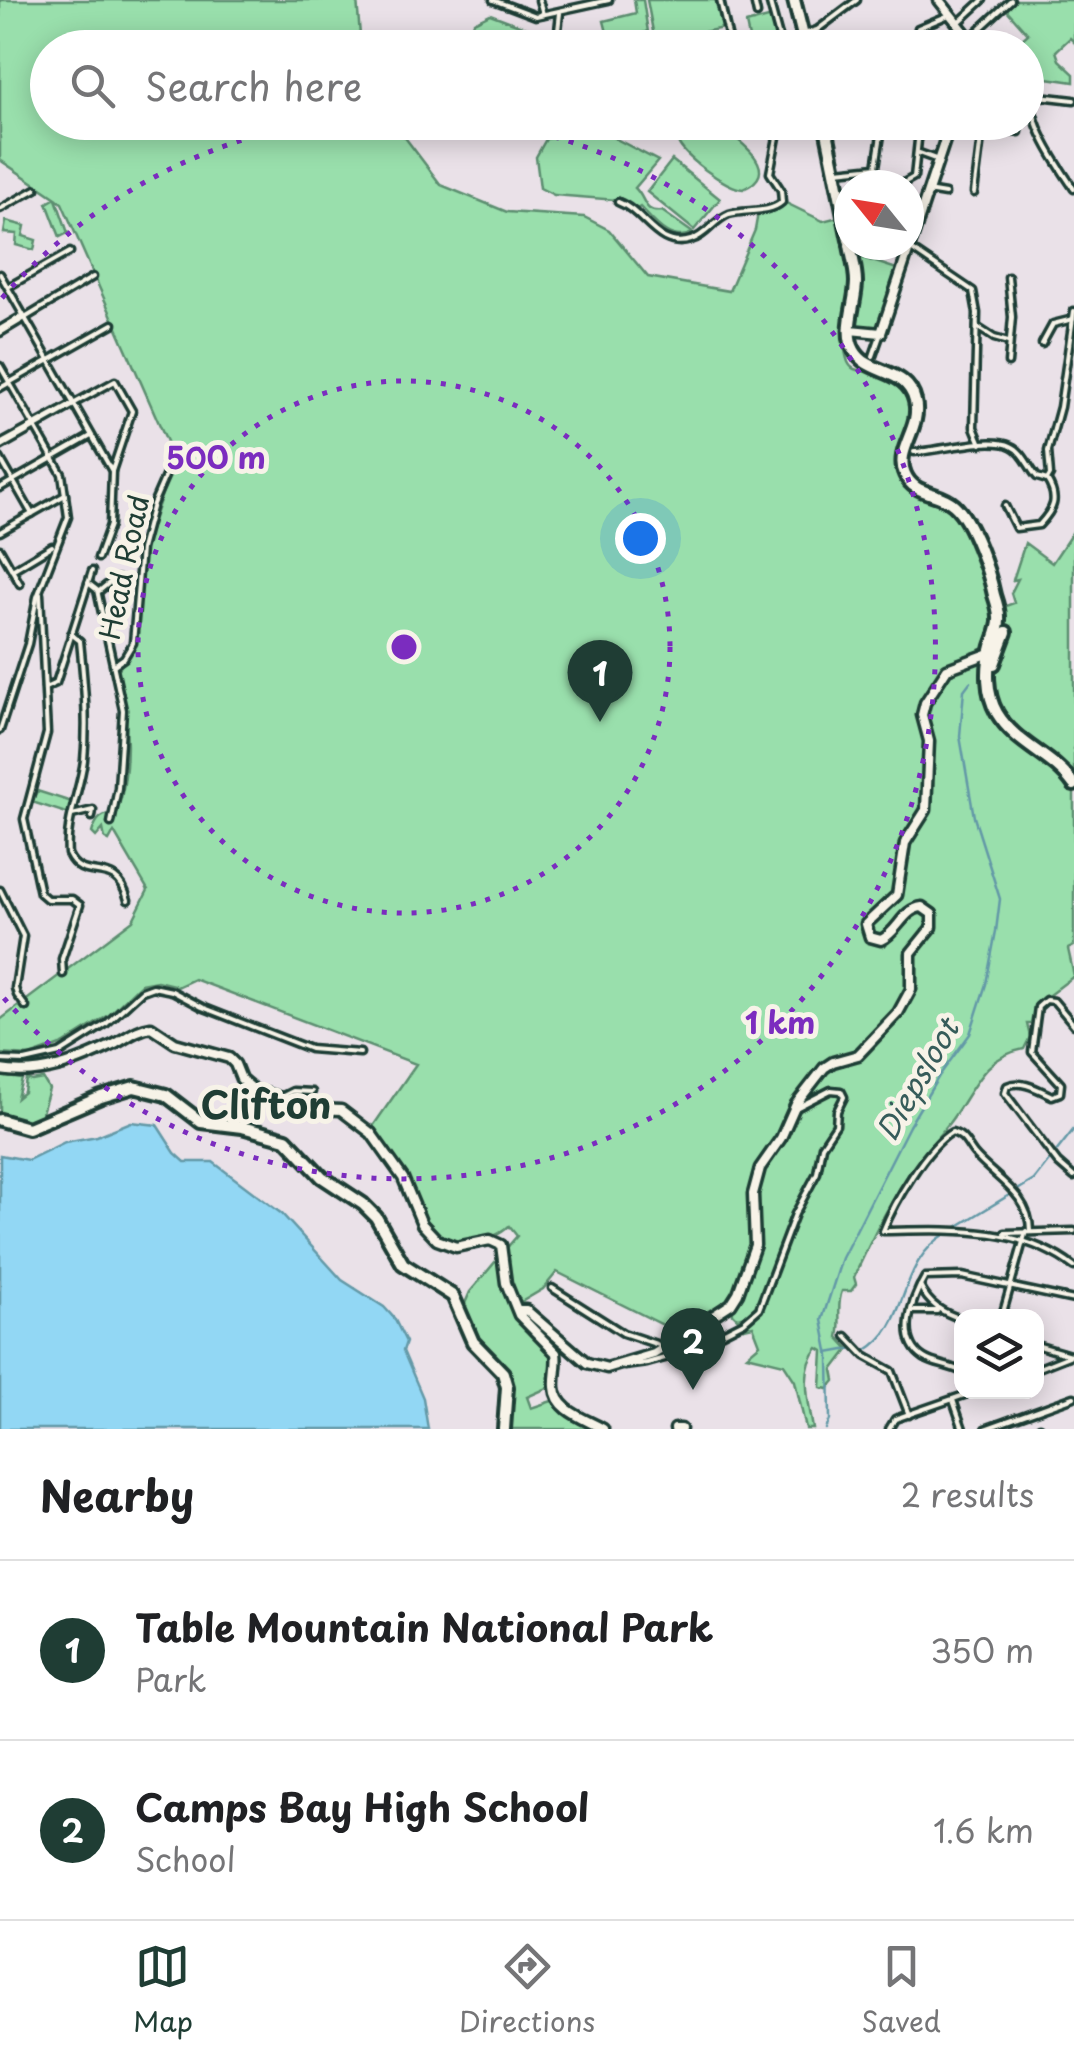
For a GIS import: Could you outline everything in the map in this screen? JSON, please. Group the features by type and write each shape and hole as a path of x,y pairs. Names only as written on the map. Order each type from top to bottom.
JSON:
{"main road":[{"path":"795,0 803,30"},
{"path":"939,0 962,30"},
{"path":"829,140 835,170"},
{"path":"924,201 945,140"},
{"path":"853,260 854,333 862,360 898,376 912,392 917,418 903,453 904,472 916,488 948,500 959,510 994,594 999,618 990,695 1007,726 1059,766 1074,784"},
{"path":"854,333 881,332 904,260"},
{"path":"518,1310 526,1310 589,1364 605,1368 624,1366 665,1348 717,1316 738,1295 755,1244 756,1176 794,1109 825,1067 854,1057 868,1046 898,1013 910,992 910,954 932,928 932,914 924,907 913,908 881,940 870,937 866,924 896,897 904,843 926,810 929,740 922,715 924,703 947,669 998,641"},
{"path":"0,1070 58,1068 151,1026 175,1043 230,1058 241,1079 254,1090 312,1107 341,1110 371,1134 403,1178 422,1224 437,1240 456,1248 488,1240 500,1244 506,1283 522,1320 555,1352 555,1388 560,1403 604,1429"},
{"path":"0,1120 28,1128 108,1095 139,1088 166,1096 201,1122 257,1130 286,1139 322,1178 376,1217 403,1264 452,1294 473,1342 503,1373 504,1429"}],"street":[{"path":"493,0 530,16 609,0"},
{"path":"539,0 543,14"},
{"path":"720,0 727,30"},
{"path":"754,0 758,14"},
{"path":"769,0 777,30"},
{"path":"977,30 1011,0"},
{"path":"818,30 856,1"},
{"path":"957,24 979,2"},
{"path":"559,30 560,11"},
{"path":"919,30 949,15"},
{"path":"1044,96 1074,100"},
{"path":"1044,137 1074,188"},
{"path":"618,202 662,238 680,242 697,238 727,215 775,208 783,195 770,171 776,140"},
{"path":"845,170 876,167 880,140"},
{"path":"915,170 919,140"},
{"path":"974,192 981,140"},
{"path":"919,153 938,160"},
{"path":"0,209 36,189"},
{"path":"927,192 946,194"},
{"path":"8,288 70,252"},
{"path":"924,258 972,289 976,327 974,427 982,444"},
{"path":"0,274 112,471"},
{"path":"3,329 93,277"},
{"path":"1008,277 1012,317 1008,362"},
{"path":"1047,480 1048,451 1074,332 1074,311"},
{"path":"1042,344 1053,324 1073,319"},
{"path":"0,388 113,324"},
{"path":"976,327 1008,342"},
{"path":"873,356 881,332"},
{"path":"0,366 62,474 67,521 40,594 10,708 0,730"},
{"path":"0,446 115,381 132,411 112,471 110,525 98,558"},
{"path":"0,488 92,436"},
{"path":"914,452 982,444 1010,445 1036,478 1047,480"},
{"path":"0,458 32,514"},
{"path":"106,461 116,460"},
{"name":"Head Road","path":"114,665 133,643 142,547 167,472"},
{"path":"1005,506 1016,528 1039,526 1056,499 1047,480"},
{"path":"0,532 65,495"},
{"path":"12,570 52,546"},
{"path":"0,549 20,584"},
{"path":"45,688 55,684 92,572"},
{"path":"98,592 118,579"},
{"path":"88,583 98,592 123,718 118,792 111,822"},
{"path":"40,594 47,733 24,821 39,892 48,900 75,900 80,906 62,959 63,974"},
{"path":"71,634 80,640 86,706 83,764 67,846 70,860 84,870 116,876 128,900"},
{"path":"72,815 92,810 92,817"},
{"path":"0,890 22,931 15,988 16,996 26,1007"},
{"path":"0,1060 32,1060 60,1053 114,1018 142,991 152,987 171,990 202,1007 305,1047 360,1053"},
{"path":"1073,1021 1054,1001 1044,1001 1038,1010 1031,1047 1034,1056 1061,1084 1060,1093 1052,1096 1012,1083 1005,1090 1053,1157 1074,1176"},
{"path":"624,1366 683,1352 744,1322 764,1302 784,1242 817,1173 822,1146 836,1125 844,1096 833,1090 794,1109"},
{"path":"283,1096 312,1092"},
{"path":"1004,1309 1028,1231 1030,1222 1014,1192 974,1154 963,1137 952,1132 941,1140 918,1170 884,1230 1000,1233 1028,1231 1074,1231"},
{"path":"1000,1233 1050,1251 1074,1267"},
{"path":"954,1369 918,1354 908,1332 911,1312 925,1277 960,1275 1074,1300"},
{"path":"920,1286 942,1312"},
{"path":"552,1288 622,1332 665,1348"},
{"path":"911,1312 926,1308 954,1317"},
{"path":"846,1336 868,1359 892,1372 909,1415"},
{"path":"1044,1348 1072,1355"},
{"path":"1051,1350 1052,1363"},
{"path":"1044,1366 1072,1355"},
{"path":"985,1429 1074,1396"},
{"path":"889,1429 893,1420 953,1399 963,1429"}],"green space":[{"path":"0,0 357,0 360,30 30,30 30,140 407,140 441,185 507,212 584,217 609,230 648,277 729,291 755,230 758,213 777,210 784,202 823,221 834,218 834,260 850,260 852,277 845,331 848,362 856,370 887,376 900,384 908,396 910,426 901,476 957,514 995,610 1014,603 1011,593 1018,579 1013,580 1025,543 1052,563 1074,530 1074,946 1068,949 1074,976 1036,1005 1033,1024 1027,1024 1030,1037 1024,1049 1009,1053 979,1077 892,1202 854,1277 856,1284 851,1291 842,1291 838,1337 849,1349 833,1370 835,1381 828,1389 821,1387 823,1351 818,1348 812,1357 807,1387 813,1429 806,1429 795,1381 784,1364 747,1355 760,1344 753,1326 744,1328 747,1316 737,1318 733,1314 732,1298 681,1334 557,1272 543,1289 521,1302 509,1283 505,1250 517,1236 509,1226 493,1236 458,1242 437,1235 400,1166 371,1129 416,1064 194,979 175,988 157,981 141,984 109,1015 63,1044 30,1056 0,1054 0,1020 133,920 148,890 114,832 109,841 103,829 96,837 92,833 100,818 117,812 122,795 127,741 118,670 134,647 144,548 176,462 62,203 56,199 68,233 60,237 47,203 56,198 0,160"},
{"path":"634,0 643,0 648,30 606,30 604,21 636,13"},
{"path":"647,0 717,0 723,28 653,30"},
{"path":"1015,0 1074,0 1074,42 1070,38 1056,51 1059,60 1074,74 1074,82 1044,77 1044,30 1024,30 1006,9"},
{"path":"490,14 533,30 470,30 474,22"},
{"path":"772,17 775,30 747,30 746,24"},
{"path":"545,140 618,140 658,161 635,188 648,208 662,211 693,233 670,234 640,207 635,210 619,197 617,200 554,195 540,188 536,157"},
{"path":"677,140 737,140 753,154 760,173 743,189 736,188 706,170"},
{"path":"672,160 720,199 694,230 647,192"},
{"path":"6,221 25,226 23,236 36,240 34,250 16,245 17,234 4,233"},
{"path":"858,260 900,270 879,328 857,325 861,279"},
{"path":"37,791 72,802 70,811 32,802"},
{"path":"0,1076 22,1079 17,1098 24,1092 26,1079 43,1079 49,1089 41,1116 25,1122 0,1116"},
{"path":"501,1255 515,1308 554,1354 552,1386 527,1397 531,1408 555,1400 597,1429 508,1429 509,1393 463,1308 470,1292"}],"water":[{"path":"131,1122 157,1125 185,1162 213,1162 282,1214 342,1280 384,1307 406,1342 403,1351 423,1398 428,1429 0,1429 0,1155 28,1160 65,1142 97,1136"}],"waterway":[{"name":"Diepsloot","path":"826,1429 830,1420 829,1356 822,1320 842,1258 909,1126 970,1034 986,984 1000,899 974,817 960,736 964,690 970,682"},
{"path":"955,1228 1034,1180 1074,1129"},
{"path":"865,1351 890,1326 919,1261 947,1233"},
{"path":"828,1353 850,1349"}],"place":[{"name":"Table Mountain National Park","path":"600,722"},
{"name":"Camps Bay High School","path":"693,1390"}],"district":[{"name":"Clifton","path":"266,1103"}]}
